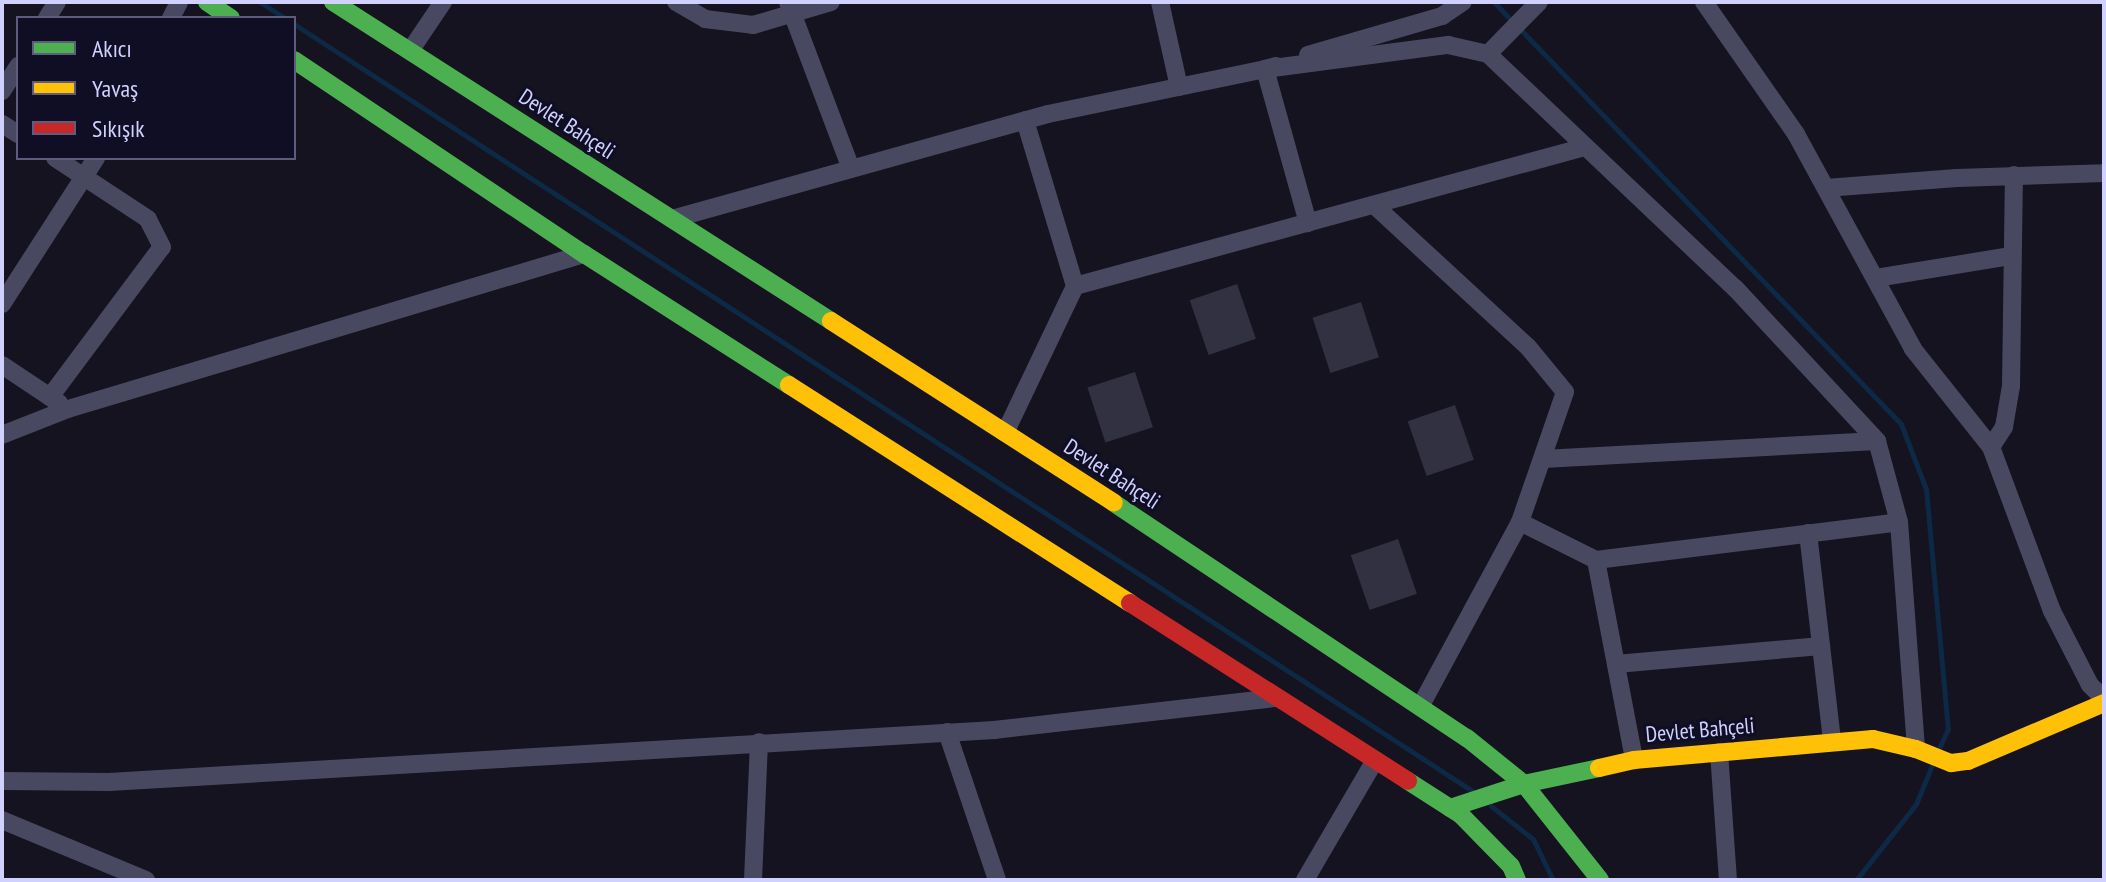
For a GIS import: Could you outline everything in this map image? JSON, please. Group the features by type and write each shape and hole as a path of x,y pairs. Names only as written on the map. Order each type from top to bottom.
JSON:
{"street":[{"path":"207,2 228,16"},
{"name":"Devlet Bahçeli","path":"333,2 1005,433 1467,738 1524,784 1634,760 1873,739 1916,749 1951,763 1968,761 2104,703"},
{"path":"410,51 443,2"},
{"path":"676,2 705,19 753,25 790,8 831,2"},
{"path":"1160,2 1179,87"},
{"path":"1265,69 1376,33 1442,16 1463,2"},
{"path":"1488,54 1539,2"},
{"path":"1704,2 1796,134 1913,349 1991,447 2052,611 2090,685 2104,703"},
{"path":"790,8 851,169"},
{"path":"672,219 1025,120 1265,69 1448,45 1488,54 1735,288 1877,441 1899,522 1916,749"},
{"path":"296,61 584,254 1450,808 1511,866 1517,880"},
{"path":"2,91 16,69"},
{"path":"1265,69 1308,223"},
{"path":"1005,433 1075,286 1025,120"},
{"path":"1075,286 1585,147"},
{"path":"50,397 162,247 148,219 58,160"},
{"path":"2,304 95,160"},
{"path":"1826,188 2014,175 2104,173"},
{"path":"1991,447 2004,427 2011,386 2014,175"},
{"path":"1374,205 1528,347 1565,392 1520,522 1420,707"},
{"path":"2,435 68,409 584,254"},
{"path":"1876,278 2011,256"},
{"path":"2,365 68,409"},
{"path":"1543,459 1877,441"},
{"path":"1520,522 1596,560 1899,522"},
{"path":"1808,533 1832,742"},
{"path":"1596,560 1634,760"},
{"path":"1616,664 1821,646"},
{"path":"2,781 109,782 947,732 1277,698"},
{"path":"947,732 997,880"},
{"path":"753,880 759,742"},
{"path":"1719,752 1728,880"},
{"path":"1305,880 1375,760"},
{"path":"1450,808 1524,784 1600,880"},
{"path":"2,820 146,880"}],"building":[{"path":"1237,284 1256,339 1209,355 1190,300"},
{"path":"1361,302 1379,357 1330,373 1312,318"},
{"path":"1135,372 1153,427 1105,443 1087,387"},
{"path":"1455,405 1474,460 1427,476 1408,421"},
{"path":"1398,539 1417,594 1370,610 1351,555"}],"waterway":[{"path":"260,2 282,16"},
{"path":"1494,2 1512,21"},
{"path":"296,25 1474,792"},
{"path":"1519,28 1901,424 1926,489 1948,729 1939,748"},
{"path":"1856,880 1916,804 1932,765"},
{"path":"1491,806 1533,839 1553,880"}],"traffic: fast":[{"path":"207,2 228,16"},
{"path":"333,2 831,321"},
{"path":"296,61 584,254 789,385"},
{"path":"1114,503 1467,738 1524,784 1599,768"},
{"path":"1408,781 1461,815 1511,866 1517,880"},
{"path":"1450,808 1524,784 1600,880"}],"traffic: slow":[{"path":"831,321 1114,503"},
{"path":"789,385 1130,603"},
{"path":"1599,768 1634,760 1873,739 1916,749 1951,763 1968,761 2104,703"}],"traffic: jam":[{"path":"1130,603 1408,781"}]}
